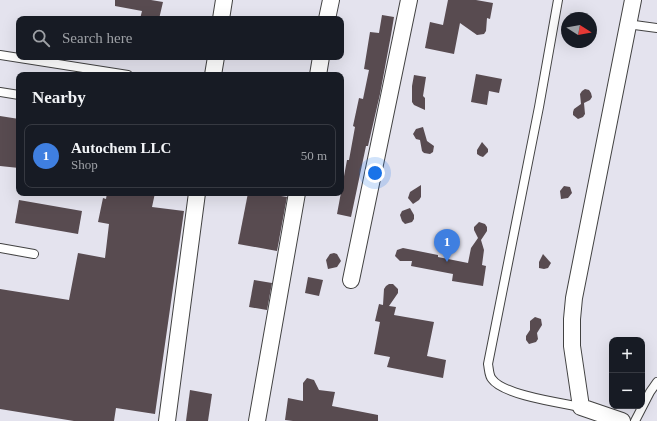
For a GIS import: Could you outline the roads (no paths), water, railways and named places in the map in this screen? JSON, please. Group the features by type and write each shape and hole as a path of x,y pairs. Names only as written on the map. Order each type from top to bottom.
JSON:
{"street":[{"path":"221,16 224,0"},
{"path":"328,16 331,0"},
{"path":"351,280 409,0"},
{"path":"622,421 581,407 572,346 572,319 574,298 627,24 633,0"},
{"path":"214,72 216,60"},
{"path":"318,72 320,60"},
{"path":"167,421 197,196"},
{"path":"257,421 296,196"}],"lane":[{"path":"558,0 488,364 491,379 501,387 519,394 581,407"},
{"path":"627,24 657,28"},
{"path":"0,55 16,58"},
{"path":"32,60 109,72"},
{"path":"0,92 16,95"},
{"path":"0,248 34,254"},
{"path":"635,421 657,382"}],"place":[{"name":"Autochem LLC","path":"447,262"}]}
